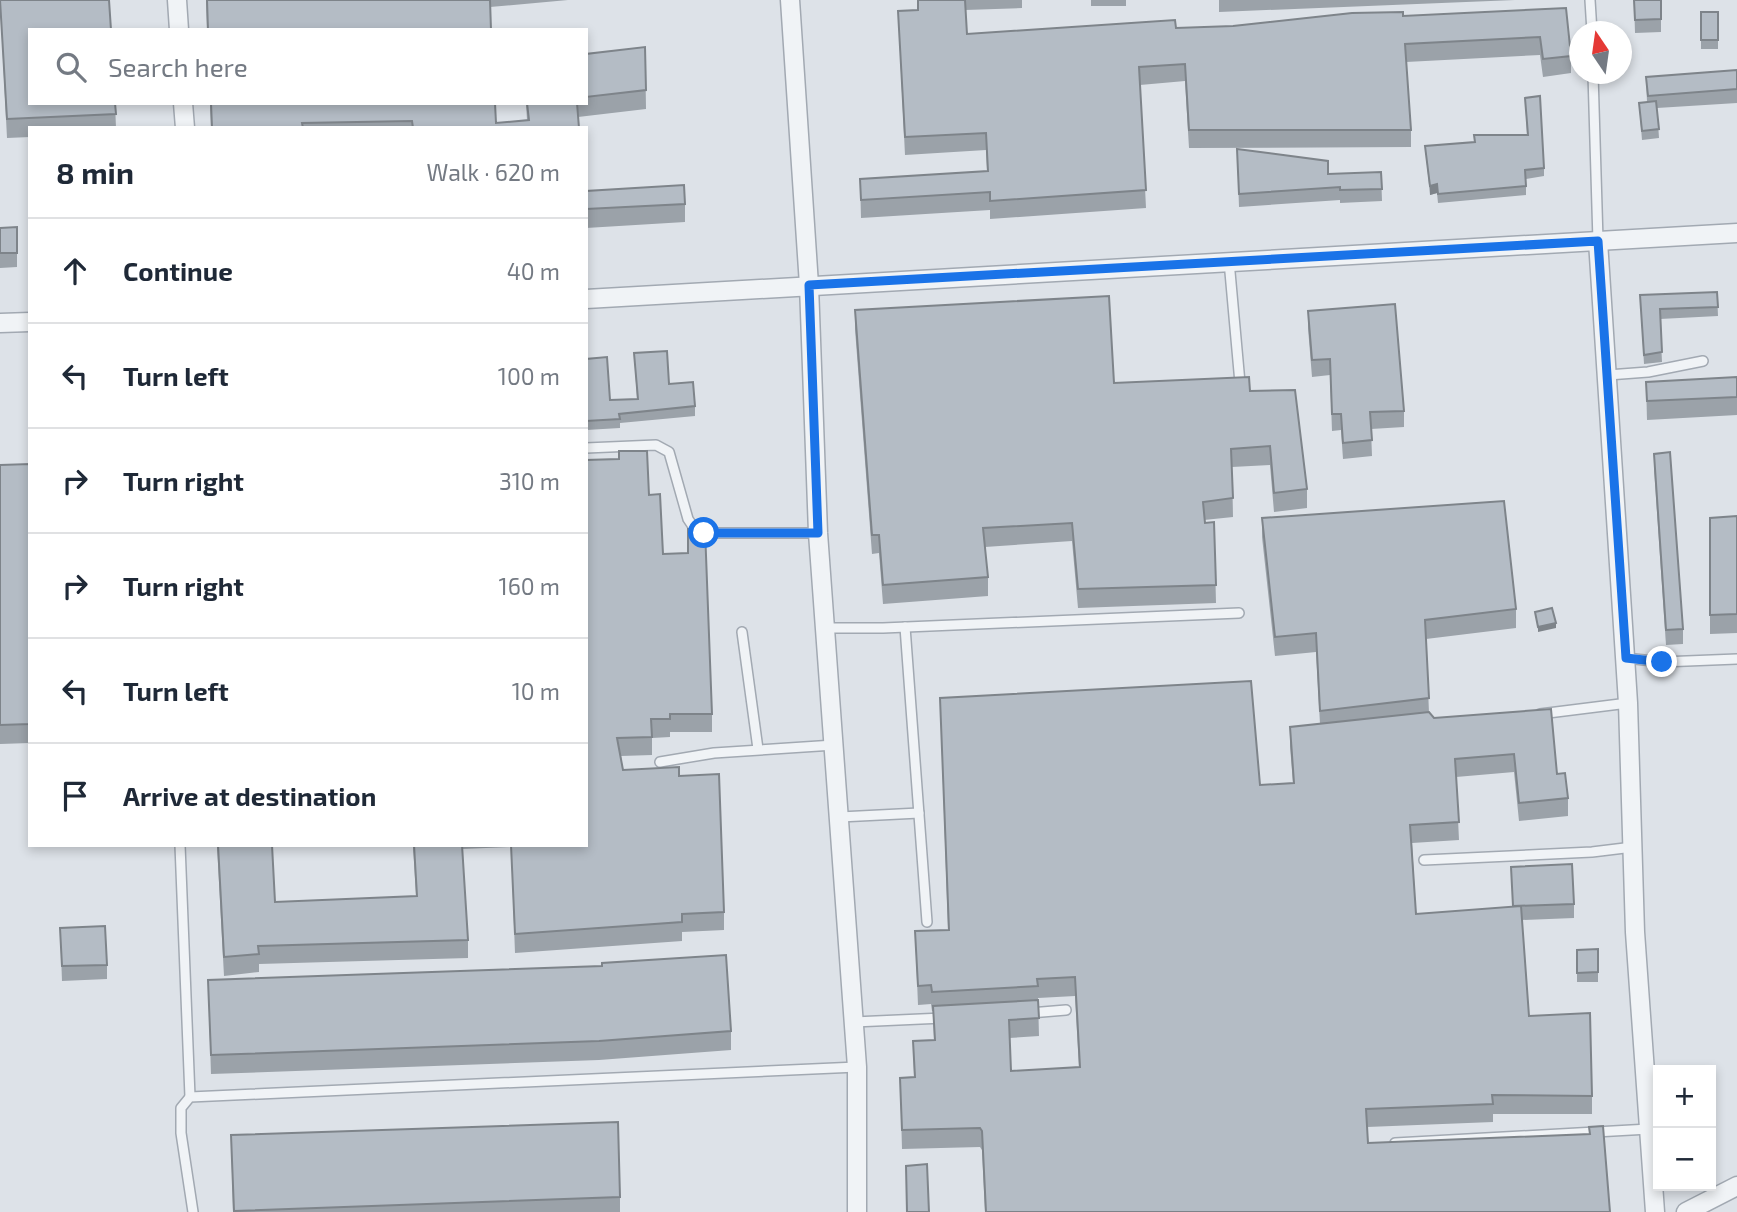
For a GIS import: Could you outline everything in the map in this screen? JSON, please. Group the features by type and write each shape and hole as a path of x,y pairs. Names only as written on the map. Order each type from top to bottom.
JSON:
{"street":[{"path":"177,0 179,28"},
{"path":"790,0 809,285 818,533 857,1067 857,1212"},
{"path":"183,105 185,126"},
{"path":"588,299 1737,233"},
{"path":"1598,241 1626,658 1633,847 1655,1212"},
{"path":"0,323 28,322"},
{"path":"1686,1212 1737,1186"}],"lane":[{"path":"1590,0 1591,21"},
{"path":"1593,84 1598,241"},
{"path":"1229,261 1240,383"},
{"path":"1608,374 1648,372 1703,360"},
{"path":"588,448 656,445 669,452 688,519 694,528 704,533 818,533"},
{"path":"826,628 1239,613"},
{"path":"905,627 927,922"},
{"path":"742,632 758,749"},
{"path":"1626,658 1662,662 1737,659"},
{"path":"1529,715 1628,703"},
{"path":"660,762 758,749 834,745"},
{"path":"839,817 919,813"},
{"path":"180,847 190,1097 181,1108 181,1133 193,1212"},
{"path":"1423,860 1592,852 1633,847"},
{"path":"1025,1013 1066,1010"},
{"path":"854,1021 957,1017"},
{"path":"190,1097 857,1067"},
{"path":"1386,1143 1649,1129"}],"building":[{"path":"0,0 109,0 111,28 28,28 28,105 115,105 116,114 7,119"},
{"path":"207,0 490,0 491,28 208,28"},
{"path":"918,0 965,0 967,34 1175,20 1176,28 1233,26 1352,13 1403,12 1403,16 1566,8 1569,56 1543,59 1540,37 1405,44 1411,130 1189,130 1185,64 1139,67 1146,190 990,201 990,192 861,200 860,179 988,171 986,133 905,137 898,11 918,10"},
{"path":"1634,0 1661,0 1661,19 1635,20"},
{"path":"1701,12 1718,12 1718,40 1701,40"},
{"path":"645,47 646,90 588,97 588,54"},
{"path":"1737,70 1737,89 1648,96 1646,77"},
{"path":"1540,96 1544,168 1525,170 1526,186 1438,194 1437,184 1430,186 1425,146 1475,142 1474,135 1528,135 1525,98"},
{"path":"1656,101 1659,129 1642,131 1639,103"},
{"path":"211,105 495,105 496,123 529,120 527,105 577,105 579,126 413,126 412,121 302,123 303,126 212,126"},
{"path":"1237,149 1328,161 1328,174 1381,172 1382,189 1340,190 1340,187 1239,194"},
{"path":"684,185 685,204 588,209 588,191"},
{"path":"17,227 17,253 0,253 0,228"},
{"path":"1717,292 1718,307 1660,309 1662,352 1644,355 1640,295"},
{"path":"1109,296 1114,383 1249,377 1250,391 1295,390 1307,489 1274,493 1270,446 1231,449 1233,498 1203,502 1205,523 1214,522 1216,585 1078,589 1072,523 983,528 988,577 883,585 879,535 872,535 855,310"},
{"path":"1395,304 1404,411 1370,412 1372,440 1343,443 1341,414 1332,414 1330,359 1312,360 1308,311"},
{"path":"667,351 669,384 693,382 695,406 619,414 620,419 588,421 588,359 607,357 610,400 638,399 634,353"},
{"path":"1737,377 1737,397 1647,401 1646,382"},
{"path":"619,451 647,451 649,495 660,494 663,554 688,553 688,529 705,529 712,714 670,714 670,719 651,719 652,737 617,738 623,770 679,767 679,776 719,774 724,912 682,914 682,922 515,934 511,847 588,847 588,460 619,459"},
{"path":"1670,452 1683,629 1666,630 1654,454"},
{"path":"28,464 28,724 0,725 0,465"},
{"path":"1504,501 1516,609 1425,620 1429,698 1320,711 1316,633 1275,637 1262,518"},
{"path":"1737,516 1737,614 1710,615 1710,518"},
{"path":"1552,608 1556,623 1538,627 1535,612"},
{"path":"1251,681 1260,785 1294,783 1290,727 1429,712 1434,718 1551,709 1557,774 1565,773 1568,798 1519,803 1514,754 1455,759 1459,822 1410,825 1416,914 1521,906 1529,1016 1590,1013 1592,1096 1492,1095 1493,1104 1366,1109 1368,1143 1590,1134 1589,1127 1603,1126 1610,1212 986,1212 980,1128 902,1130 900,1078 915,1077 913,1041 935,1040 933,1006 1038,1000 1039,1018 1009,1020 1011,1071 1080,1067 1075,977 1037,979 1038,986 932,992 931,985 918,986 915,931 949,930 940,698"},
{"path":"218,847 272,847 275,902 417,896 414,847 462,847 468,940 258,946 259,954 224,957"},
{"path":"1572,864 1574,904 1513,906 1511,867"},
{"path":"105,926 107,965 62,966 60,928"},
{"path":"1598,949 1598,972 1577,973 1577,950"},
{"path":"726,955 731,1031 599,1041 211,1055 208,980 602,966 602,963"},
{"path":"618,1122 620,1197 234,1211 231,1135"},
{"path":"927,1164 929,1212 907,1212 906,1166"}],"route":[{"path":"704,533 818,533 809,285 1598,241 1626,658 1662,662"}]}
